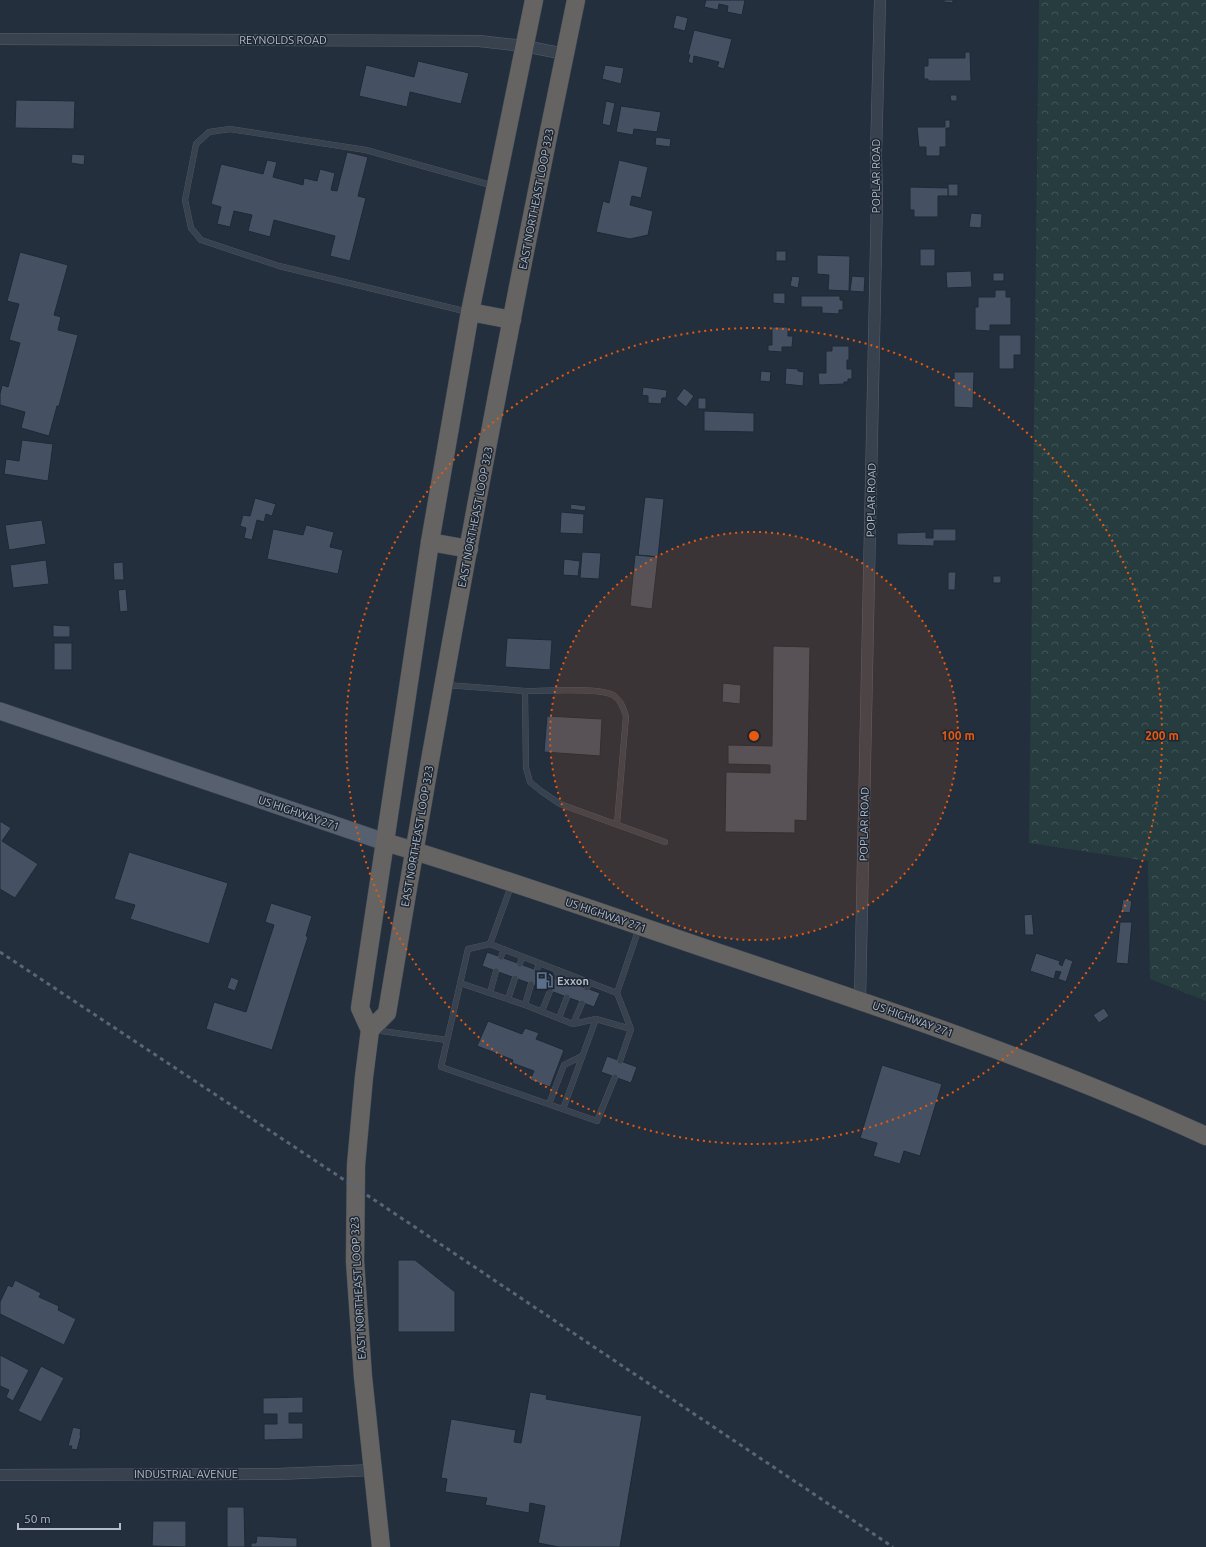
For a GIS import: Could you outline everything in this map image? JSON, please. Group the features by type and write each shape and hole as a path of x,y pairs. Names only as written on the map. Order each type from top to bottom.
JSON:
{"highway":[{"path":"370,1030 360,1008 430,542 470,312 534,0"},
{"name":"EAST NORTHEAST LOOP 323","path":"381,1547 360,1346 355,1235 357,1150 370,1030 387,1013 414,850 468,549 576,0"},
{"path":"470,312 512,320"},
{"path":"430,542 468,549"},
{"name":"US HIGHWAY 271","path":"385,842 414,850 860,1000 1018,1057 1105,1092 1206,1136"}],"main road":[{"name":"US HIGHWAY 271","path":"0,711 385,842"}],"street":[{"name":"POPLAR ROAD","path":"860,1000 871,513 877,199 876,155 880,0"},
{"name":"REYNOLDS ROAD","path":"0,39 479,41 524,46 565,54"},
{"name":"INDUSTRIAL AVENUE","path":"0,1475 278,1474 373,1470"}],"lane":[{"path":"470,312 279,266 201,240 191,228 184,200 196,144 209,132 230,130 366,150 496,187"},
{"path":"444,684 525,691 588,690 612,694 621,702 626,716 617,824"},
{"path":"525,691 526,768 530,782 560,804 665,842"},
{"path":"490,944 512,884"},
{"path":"620,1061 631,1029 617,993 639,926"},
{"path":"615,1076 597,1121 441,1067 468,949 490,944 617,993"},
{"path":"501,957 504,949"},
{"path":"520,964 522,957"},
{"path":"537,970 539,963"},
{"path":"556,977 558,970"},
{"path":"490,994 496,971"},
{"path":"572,983 574,977"},
{"path":"508,999 515,978"},
{"path":"587,988 589,982"},
{"path":"460,984 542,1011 573,1024 596,1019 631,1029"},
{"path":"525,1005 531,984"},
{"path":"542,1011 550,991"},
{"path":"559,1018 567,998"},
{"path":"573,1024 582,1003"},
{"path":"563,1109 596,1019"},
{"path":"370,1030 447,1040"},
{"path":"549,1104 564,1065 582,1056"}],"green space":[{"path":"1039,0 1206,0 1206,1001 1150,979 1148,861 1029,843"}],"building":[{"path":"706,0 745,0 742,15 727,12 728,6 719,4 718,10 704,7"},
{"path":"944,0 953,0 953,3 944,2"},
{"path":"676,15 688,18 685,31 673,28"},
{"path":"694,30 732,39 724,69 717,67 719,62 694,56 693,64 688,62 690,55 688,54"},
{"path":"965,52 970,52 971,81 928,81 928,79 924,79 924,66 928,66 928,58 965,58"},
{"path":"418,61 469,73 461,104 410,92 407,107 359,96 366,65 414,77"},
{"path":"605,65 624,68 621,84 602,79"},
{"path":"950,95 957,95 957,101 951,101"},
{"path":"16,100 75,101 74,129 15,128"},
{"path":"606,101 615,103 610,126 602,124"},
{"path":"621,106 661,112 657,132 634,129 633,135 616,132"},
{"path":"945,120 950,120 950,128 946,128 946,147 940,147 940,156 926,156 926,147 919,147 917,127 945,127"},
{"path":"656,137 671,139 670,147 655,145"},
{"path":"347,152 368,157 358,196 366,198 350,261 330,256 335,236 274,220 270,237 248,231 252,215 234,211 230,227 217,224 221,207 211,204 221,164 263,174 267,160 277,162 273,177 303,185 304,178 317,181 320,169 335,173 331,190 337,191"},
{"path":"72,154 85,155 84,165 71,163"},
{"path":"619,160 648,167 641,198 632,196 630,205 653,211 648,235 630,239 596,232 603,201 609,203"},
{"path":"948,184 958,184 958,196 948,196"},
{"path":"910,187 948,188 948,196 938,196 938,217 914,217 914,210 910,210"},
{"path":"971,213 982,214 981,228 969,227"},
{"path":"920,249 935,249 935,266 920,266"},
{"path":"776,251 786,251 786,261 776,261"},
{"path":"20,252 68,265 54,315 61,317 58,330 78,335 59,406 57,406 49,436 21,428 25,412 0,405 2,385 8,387 20,343 9,340 19,304 7,301"},
{"path":"817,255 850,256 849,291 828,290 829,275 817,274"},
{"path":"971,271 972,287 947,288 946,272"},
{"path":"993,273 1004,273 1004,281 993,281"},
{"path":"792,276 800,277 798,288 790,286"},
{"path":"852,276 865,277 864,292 850,291"},
{"path":"995,290 1006,290 1006,297 1011,297 1011,325 990,325 990,331 975,330 975,307 978,307 978,297 995,297"},
{"path":"773,293 785,293 785,304 773,303"},
{"path":"801,296 840,296 840,300 843,300 843,310 839,310 839,314 822,313 822,307 801,307"},
{"path":"772,327 788,327 788,336 793,336 792,347 782,347 782,352 768,351 768,345 772,345"},
{"path":"999,335 1021,335 1021,355 1014,355 1014,369 999,369"},
{"path":"832,346 849,346 849,360 847,360 847,369 852,369 852,379 848,379 848,382 844,382 844,384 819,385 818,373 826,373 826,351 832,351"},
{"path":"786,368 798,369 798,371 804,372 803,386 785,384"},
{"path":"761,371 771,372 770,382 760,381"},
{"path":"954,372 974,372 973,408 954,407"},
{"path":"643,387 667,390 666,398 662,398 661,404 648,403 648,396 642,395"},
{"path":"684,388 694,396 686,407 676,399"},
{"path":"698,398 706,398 706,409 698,409"},
{"path":"704,411 754,413 754,432 704,431"},
{"path":"22,440 53,444 48,481 4,474 6,459 19,461"},
{"path":"645,497 664,499 658,557 638,555"},
{"path":"255,498 276,504 272,516 266,514 264,522 257,520 252,540 244,538 246,528 240,526 243,515 250,516"},
{"path":"571,504 586,506 585,511 570,509"},
{"path":"561,512 584,514 583,534 560,533"},
{"path":"42,520 46,544 9,550 5,525"},
{"path":"306,525 334,532 330,547 343,550 338,574 267,559 273,529 303,535"},
{"path":"933,529 956,529 956,541 934,541 934,546 897,545 897,533 926,532 926,538 933,538"},
{"path":"582,552 601,553 599,579 580,578"},
{"path":"635,555 658,557 652,609 630,606"},
{"path":"564,559 580,561 578,576 563,575"},
{"path":"46,560 49,584 13,588 10,565"},
{"path":"123,562 124,580 114,580 113,563"},
{"path":"948,572 956,572 955,590 948,590"},
{"path":"993,576 1001,576 1001,583 993,583"},
{"path":"126,589 128,611 120,612 118,590"},
{"path":"53,625 70,626 70,637 53,637"},
{"path":"507,638 552,640 550,670 505,667"},
{"path":"54,643 72,643 72,670 54,670"},
{"path":"773,646 810,647 807,821 795,820 795,833 725,832 726,772 770,773 770,765 728,764 728,745 772,746"},
{"path":"723,683 741,685 740,704 722,702"},
{"path":"547,716 602,719 600,756 544,752"},
{"path":"0,821 11,828 2,841 38,864 15,898 0,889"},
{"path":"129,852 228,883 209,944 130,919 135,905 114,899"},
{"path":"1123,899 1132,901 1130,913 1121,912"},
{"path":"271,903 312,916 306,936 308,937 272,1050 206,1029 214,1002 246,1012 274,925 265,922"},
{"path":"1032,914 1034,935 1025,935 1024,915"},
{"path":"1120,922 1132,922 1128,964 1116,963"},
{"name":"Exxon","path":"487,952 600,993 594,1007 482,966"},
{"path":"1036,953 1060,961 1059,964 1062,966 1065,958 1073,961 1066,982 1058,979 1061,972 1056,971 1054,979 1030,971"},
{"path":"231,977 239,980 235,991 227,988"},
{"path":"1104,1008 1109,1016 1099,1023 1093,1015"},
{"path":"488,1021 522,1034 525,1028 539,1033 536,1039 564,1050 550,1087 530,1080 534,1071 512,1063 513,1060 477,1046"},
{"path":"607,1056 637,1067 631,1083 601,1072"},
{"path":"882,1065 942,1084 920,1156 904,1151 900,1164 873,1156 877,1143 860,1138"},
{"path":"398,1260 415,1260 455,1292 455,1332 398,1332"},
{"path":"15,1280 41,1293 39,1297 59,1306 58,1310 76,1319 64,1345 0,1314 0,1302 8,1285 12,1287"},
{"path":"0,1355 29,1370 13,1401 6,1397 9,1390 0,1386"},
{"path":"41,1366 64,1378 41,1422 18,1411"},
{"path":"530,1392 547,1395 546,1399 642,1416 620,1547 559,1547 538,1543 545,1506 530,1503 529,1513 485,1505 487,1498 445,1492 447,1479 441,1478 451,1419 516,1430 514,1442 521,1443"},
{"path":"303,1397 303,1413 289,1413 289,1423 303,1423 303,1439 264,1440 264,1424 277,1424 277,1414 263,1414 263,1398"},
{"path":"73,1427 81,1429 77,1450 71,1449 72,1446 68,1446"},
{"path":"227,1507 244,1507 245,1547 227,1547"},
{"path":"153,1521 186,1521 186,1547 152,1546"},
{"path":"257,1536 297,1538 297,1547 251,1547 251,1543 256,1543"}],"railway":[{"path":"0,952 355,1187 893,1547"}],"place":[{"name":"Exxon","path":"544,981"}]}
